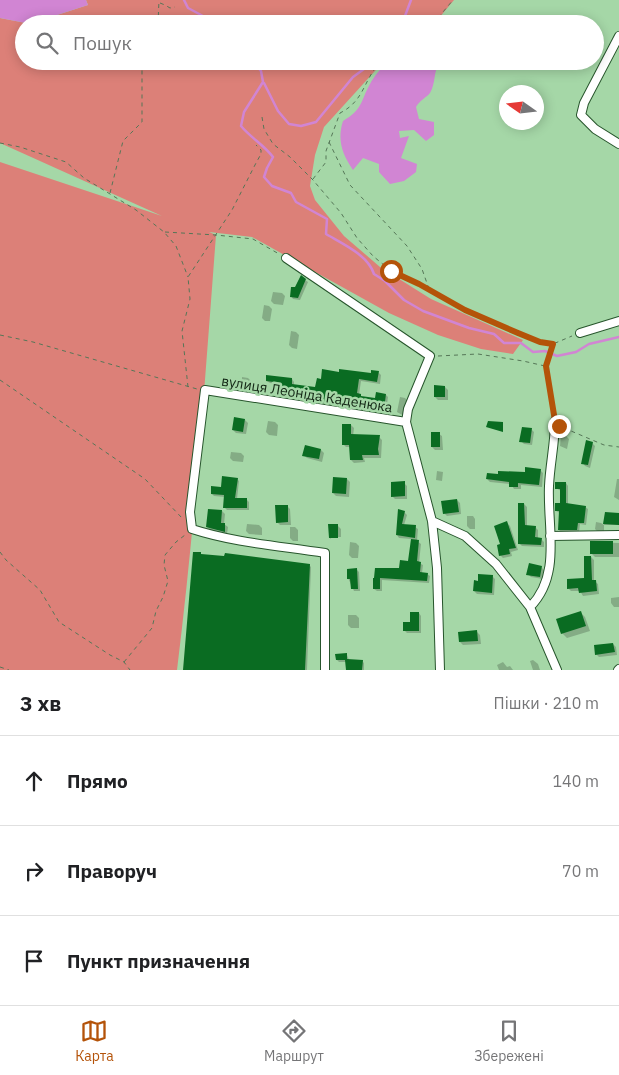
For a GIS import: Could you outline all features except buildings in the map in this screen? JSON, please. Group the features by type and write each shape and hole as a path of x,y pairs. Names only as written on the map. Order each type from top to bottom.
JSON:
{"street":[{"path":"604,65 619,36"},
{"path":"601,70 584,103 581,115 595,129 619,144"},
{"path":"286,258 430,356 408,409 406,422 432,521 437,568 440,670"},
{"path":"580,333 619,321"},
{"path":"205,390 190,512 192,529 217,537 326,553 325,670"},
{"name":"вулиця Леоніда Каденюка","path":"205,390 406,422"},
{"path":"530,607 539,598 546,584 550,569 549,486 555,444 555,421"},
{"path":"432,521 465,536 496,564 530,607 557,670"},
{"path":"550,536 619,535"}],"path":[{"path":"158,15 159,0"},
{"path":"440,15 453,0"},
{"path":"159,3 170,8 175,7"},
{"path":"169,13 170,8"},
{"path":"110,194 123,141 142,122 142,70"},
{"path":"313,180 326,162 326,151 340,113 347,109 361,95 375,70"},
{"path":"262,117 264,129 273,144 290,157 313,180 341,213 357,238 373,256 391,271 465,310 540,342 553,344 580,333"},
{"path":"329,142 350,185 407,246 422,269 430,290"},
{"path":"0,143 20,147 66,162 84,178 136,210 164,232 176,246 188,278 190,299 182,331 188,387"},
{"path":"188,278 232,210 261,154 262,150 256,145"},
{"path":"164,232 253,239 286,258"},
{"path":"0,335 33,342 188,387 205,390"},
{"path":"553,344 546,366 555,421 559,426 604,445 619,447"},
{"path":"430,356 478,354 546,366"},
{"path":"0,380 144,479 192,529 176,542 165,556 164,565 168,581 156,611 152,628 124,662"},
{"path":"0,552 6,560 40,590 59,622 124,662 130,670"},
{"path":"0,667 8,670"}],"shaded area":[{"path":"0,0 86,0 88,5 57,15 15,15 15,21 0,18"},
{"path":"86,0 454,0 442,15 57,15 88,5"},
{"path":"0,18 15,21 15,70 376,70 324,127 315,155 310,186 315,200 344,236 380,267 431,299 523,340 513,354 481,349 438,335 389,313 252,237 209,232 216,235 204,398 177,670 0,670 0,162 162,216 0,143"},
{"path":"380,70 436,70 430,93 416,107 419,119 434,122 434,135 426,141 414,130 399,131 400,138 409,136 401,158 417,164 416,172 404,181 390,184 379,172 379,164 363,158 353,170 343,152 340,134 343,121 358,109 372,81"}],"waterway":[{"path":"184,0 188,8 201,15"},
{"path":"405,15 411,0"},
{"path":"260,70 263,82 244,112 241,126 273,157 264,177 272,186 291,193 296,202 327,219 326,234 361,256 371,267 374,274 385,281 404,300 423,311 469,328 494,334 504,343 521,343 533,352 545,351 557,356 576,352 589,344 619,337"},
{"path":"264,83 278,111 289,124 301,126 316,122 353,77 363,70"}],"route":[{"path":"391,271 419,284 465,310 540,342 553,344 546,366 555,421 559,426"}]}
